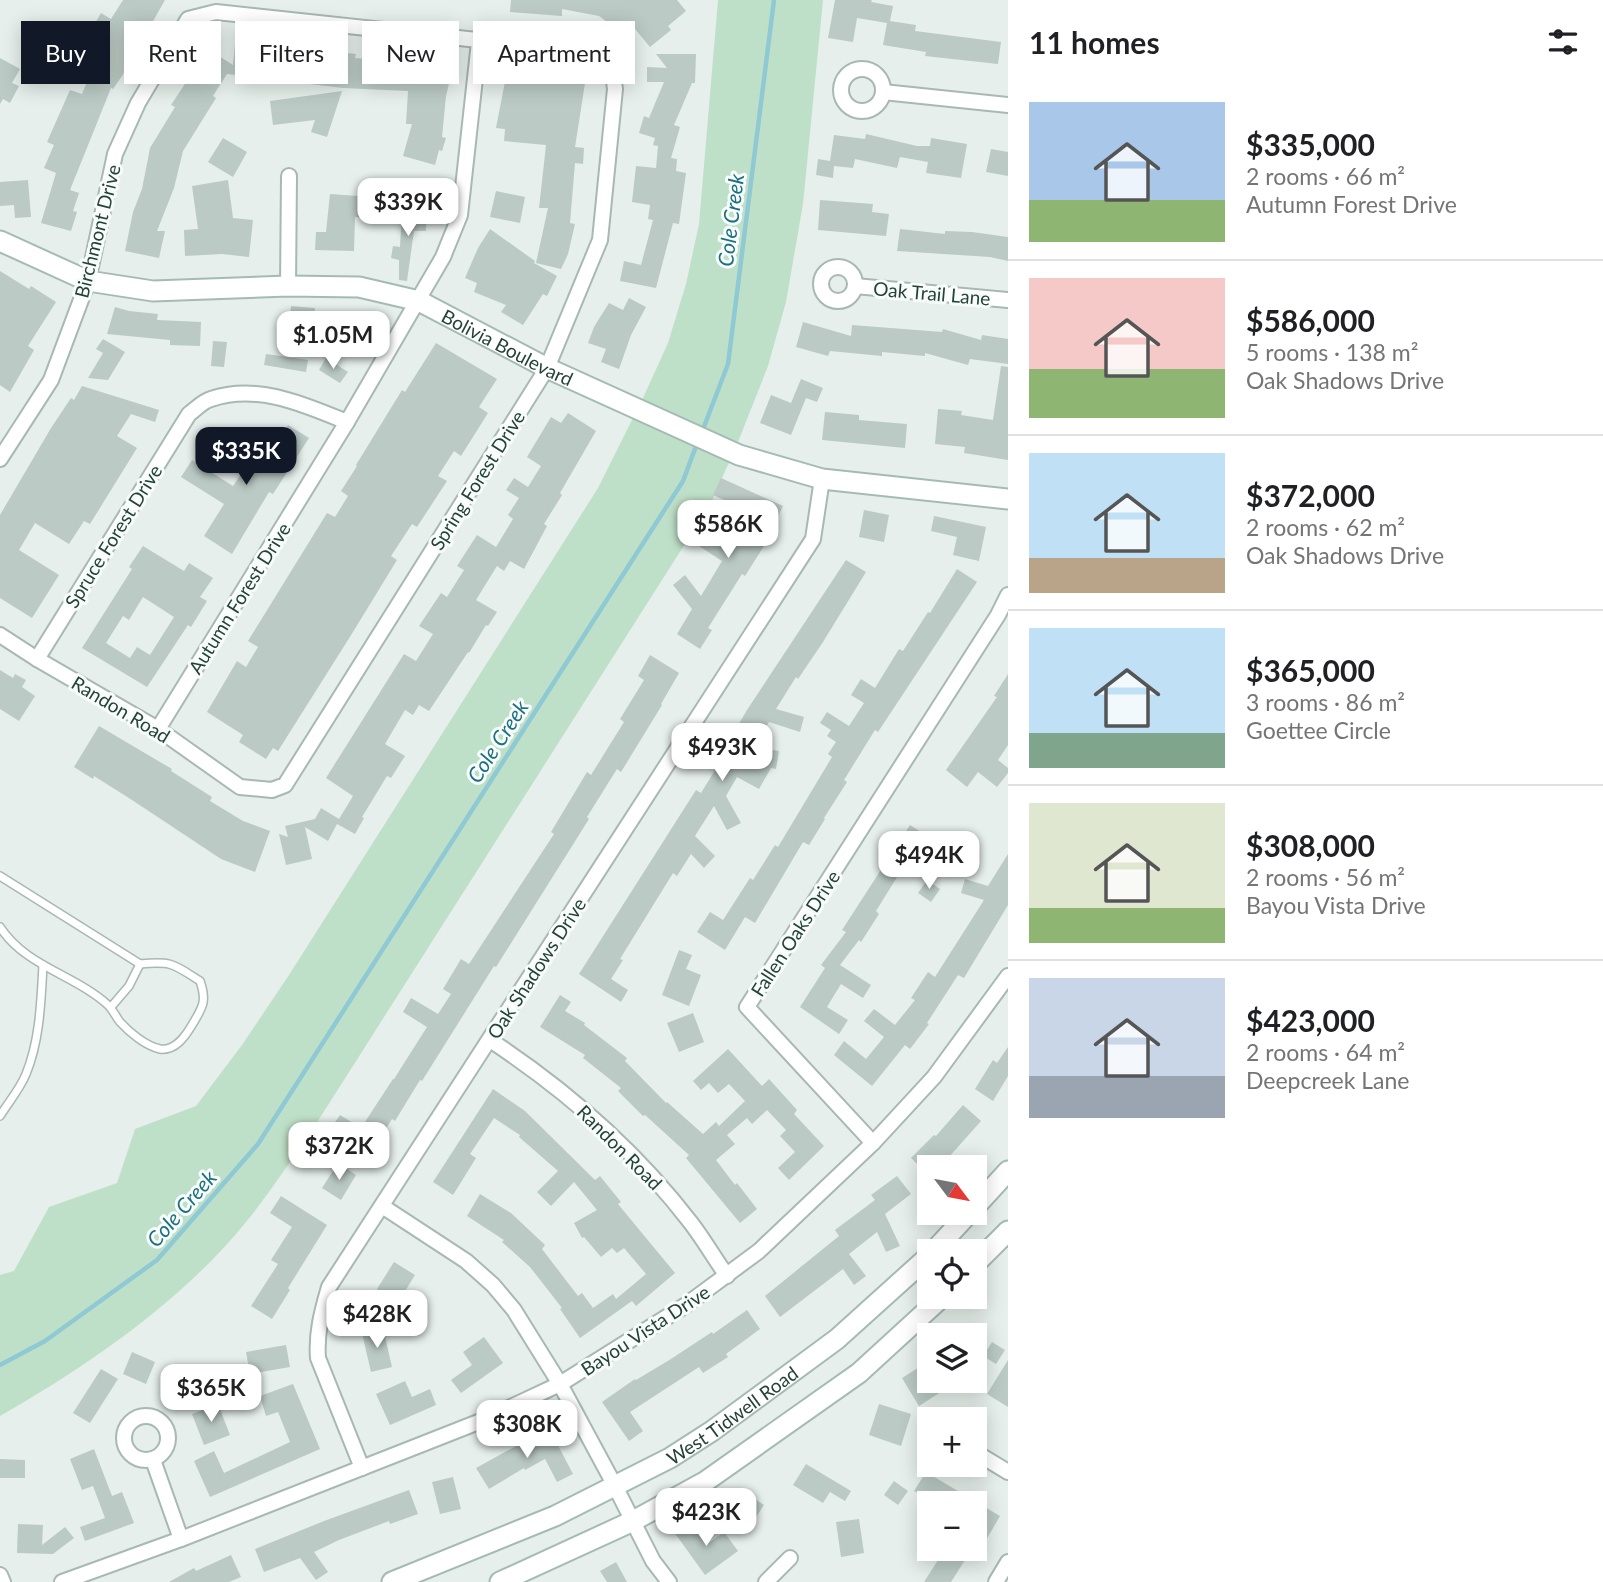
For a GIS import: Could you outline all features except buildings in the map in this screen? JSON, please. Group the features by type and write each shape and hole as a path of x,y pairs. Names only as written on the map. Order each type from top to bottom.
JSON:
{"main road":[{"name":"Bolivia Boulevard","path":"0,242 88,281 153,291 288,286 359,287 419,301 547,368 740,455 822,479 1008,499"},
{"path":"987,1194 1008,1171"},
{"name":"West Tidwell Road","path":"947,1239 959,1225"},
{"path":"987,1252 1008,1231"},
{"name":"West Tidwell Road","path":"392,1582 555,1516 670,1458 712,1431 837,1339 917,1271"},
{"name":"West Tidwell Road","path":"500,1582 633,1521 706,1481 859,1373 929,1309"}],"street":[{"name":"Birchmont Drive","path":"0,458 51,380 88,281 115,154 138,103 188,19 216,12 473,41"},
{"name":"Autumn Forest Drive","path":"158,729 347,422 443,257 460,215 475,84"},
{"name":"Spring Forest Drive","path":"240,787 272,790 285,785 547,368 600,240 614,84"},
{"path":"883,92 1008,105"},
{"path":"288,286 289,176"},
{"name":"Oak Trail Lane","path":"855,286 1008,300"},
{"name":"Spruce Forest Drive","path":"37,659 189,414 210,399 248,393 290,399 347,422"},
{"name":"Oak Shadows Drive","path":"362,1468 318,1358 317,1341 321,1312 329,1287 813,539 822,479"},
{"name":"Fallen Oaks Drive","path":"873,1143 747,1007 998,615 1008,595"},
{"name":"Randon Road","path":"0,635 158,729 240,787"},
{"name":"Bayou Vista Drive","path":"62,1582 181,1539 481,1422 559,1384 686,1305 727,1276 804,1210 873,1143 934,1077 1008,976"},
{"name":"Randon Road","path":"490,1040 541,1074 590,1113 648,1172 691,1223 727,1276"},
{"path":"382,1206 466,1261 492,1285 533,1338 653,1561 669,1582"},
{"path":"987,1459 1008,1472"},
{"path":"153,1460 181,1539"},
{"path":"766,1582 790,1558"},
{"path":"996,1582 1008,1562"},
{"path":"0,1575 3,1582"}],"lane":[{"path":"0,876 140,964 167,961 200,981 206,997 198,1016 177,1045 163,1049 148,1045 120,1022 111,1007 86,988 19,949 0,927"},
{"path":"111,1007 129,986 140,964"},
{"path":"0,1116 26,1075 34,1047 43,965"}],"green space":[{"path":"718,0 823,0 803,204 786,302 768,366 711,503 309,1135 254,1211 221,1251 163,1305 67,1376 0,1416 0,1275 14,1271 49,1207 117,1183 135,1129 196,1106 242,1045 289,975 598,488 668,343 686,284 699,224"}],"waterway":[{"name":"Cole Creek","path":"702,432 728,364 774,0"},
{"name":"Cole Creek","path":"0,1365 45,1341 157,1260 258,1144 683,481 698,441"}]}
